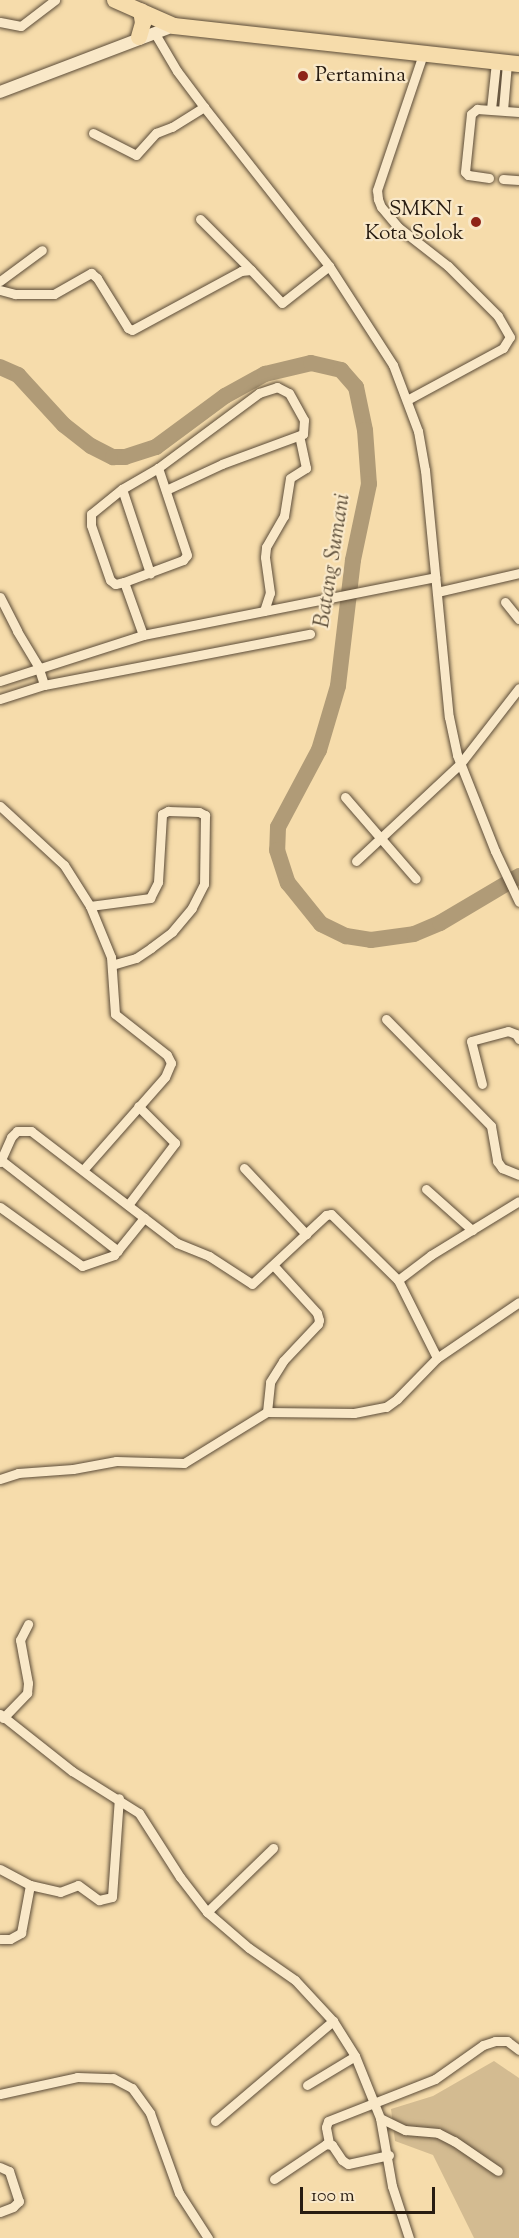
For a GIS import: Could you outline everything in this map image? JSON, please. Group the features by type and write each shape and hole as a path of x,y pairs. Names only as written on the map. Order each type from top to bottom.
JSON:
{"highway":[{"path":"115,0 174,26 507,63"},
{"path":"141,11 147,35"}],"street":[{"path":"0,22 12,27 21,26 55,0"},
{"path":"0,92 174,26"},
{"path":"147,35 329,266 379,339 393,365 418,430 425,470 449,717 460,764 495,851 519,902"},
{"path":"406,400 503,348 510,336 498,316 448,266 398,227 381,207 378,199 377,190 423,54"},
{"path":"491,109 507,63"},
{"path":"503,110 507,63"},
{"path":"93,133 136,155 156,133 172,127 204,107"},
{"path":"489,178 468,175 465,170 471,114 477,109 519,112"},
{"path":"503,179 519,180"},
{"path":"200,219 282,303 329,266"},
{"path":"0,281 42,250"},
{"path":"0,290 15,294 54,294 91,273 97,278 128,328 132,330 238,272 251,270"},
{"path":"158,468 188,555 183,560 115,584 110,580 90,521 93,512 122,489 158,468 259,393 273,387 286,390 304,420 305,430 299,436 222,464 166,490"},
{"path":"264,610 270,593 266,547 284,516 290,478 306,468 299,436"},
{"path":"122,489 150,573"},
{"path":"437,592 519,573"},
{"path":"0,681 38,666 143,635 435,578"},
{"path":"124,582 143,635"},
{"path":"0,597 16,631 38,666 44,685"},
{"path":"505,602 519,619"},
{"path":"0,699 44,685 310,634"},
{"path":"356,861 460,764 519,688"},
{"path":"345,797 416,879"},
{"path":"0,806 64,865 90,906 112,965 115,1014 166,1055 171,1063 165,1077 83,1170"},
{"path":"90,906 150,898 158,882 162,814 168,811 199,812 205,815 204,884 192,908 172,932 151,948 136,958 112,965"},
{"path":"0,823 12,819"},
{"path":"386,1019 491,1126 497,1161 502,1168 519,1175"},
{"path":"482,1084 471,1041 508,1031 519,1039"},
{"path":"128,1205 175,1143 138,1106"},
{"path":"118,1251 0,1161 11,1137 17,1131 27,1129 161,1232 177,1243 208,1256 252,1284 326,1215 334,1215 398,1280 436,1358"},
{"path":"244,1168 306,1234"},
{"path":"426,1189 472,1230"},
{"path":"398,1280 431,1255 519,1202"},
{"path":"0,1207 82,1266 118,1251 144,1218"},
{"path":"267,1412 270,1382 283,1360 318,1324 319,1320 317,1313 273,1265"},
{"path":"0,1479 18,1473 72,1469 116,1461 188,1462 267,1412 354,1413 378,1410 397,1400 436,1358 519,1302"},
{"path":"28,1624 20,1640 27,1693 2,1716 72,1771 119,1798 139,1813 180,1877 207,1912 249,1948 295,1980 333,2021 355,2056 380,2118 392,2186 409,2238"},
{"path":"0,1869 30,1885 56,1892 78,1886 99,1900 112,1897 119,1798"},
{"path":"207,1912 273,1848"},
{"path":"0,1939 10,1939 21,1933 30,1885"},
{"path":"215,2121 333,2021"},
{"path":"388,2155 348,2164 329,2143 328,2121 374,2105 435,2079 483,2045 495,2041 507,2041 519,2050"},
{"path":"307,2085 355,2056"},
{"path":"0,2094 77,2077 113,2078 132,2088 150,2113 180,2193 208,2238"},
{"path":"380,2118 405,2130 438,2133 454,2140 498,2171"},
{"path":"274,2179 329,2143"},
{"path":"0,2167 9,2170 20,2201 13,2208 0,2212"}],"shaded area":[{"path":"494,2061 519,2078 519,2238 474,2238 433,2155 395,2141 391,2109 433,2096"}],"waterway":[{"name":"Batang Sumani","path":"0,367 18,375 64,425 91,446 113,457 125,457 156,447 225,396 265,374 311,363 341,370 356,387 365,430 369,484 353,560 338,686 319,750 278,827 277,850 288,883 321,924 346,936 371,940 414,934 440,923 519,876"}],"place":[{"name":"Pertamina","path":"303,76"},
{"name":"SMKN 1 Kota Solok","path":"476,222"}]}
